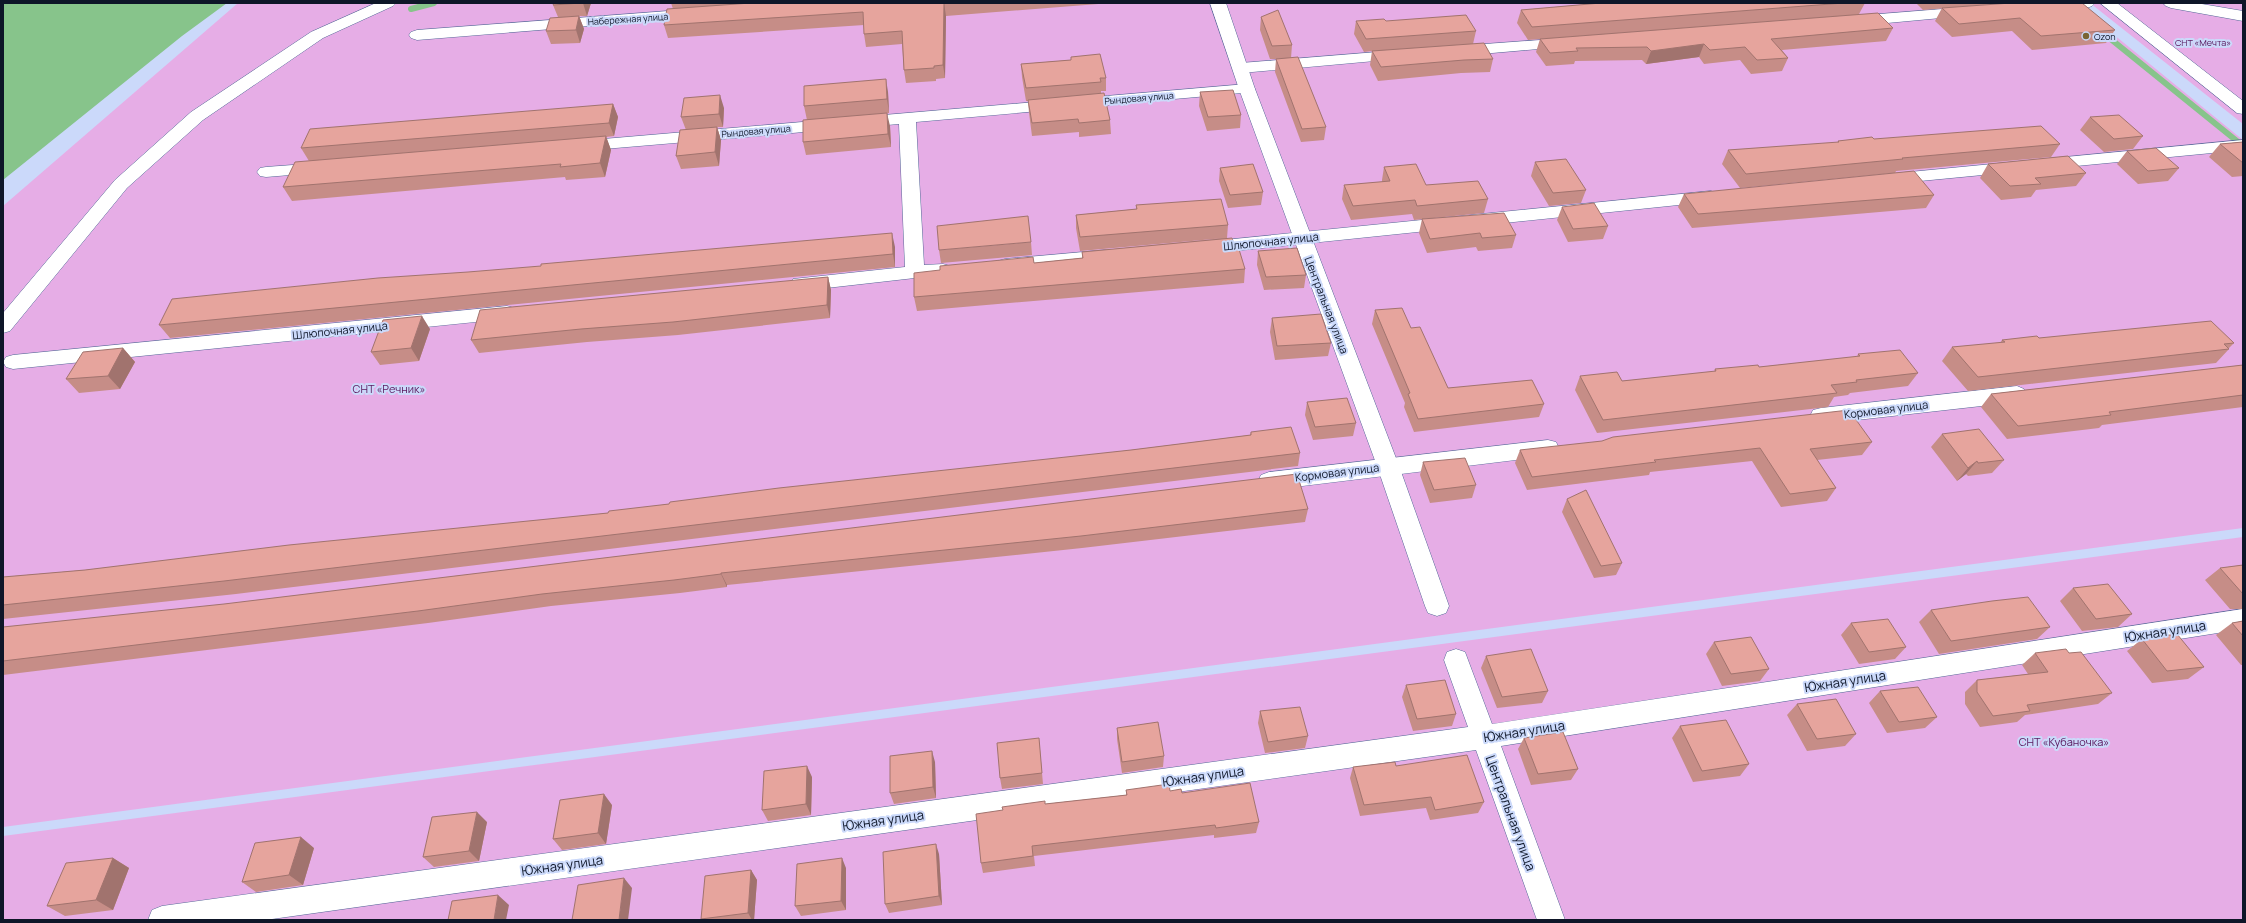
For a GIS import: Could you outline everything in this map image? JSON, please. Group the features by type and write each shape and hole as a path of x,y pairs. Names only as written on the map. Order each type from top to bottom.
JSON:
{"street":[{"path":"3,326 122,184 197,116 317,35 388,3"},
{"name":"Центральная улица","path":"1218,3 1247,89 1388,466 1437,606"},
{"path":"2035,7 2082,3"},
{"path":"2108,3 2243,110"},
{"path":"2171,3 2243,16"},
{"path":"1837,22 1980,11"},
{"name":"Набережная улица","path":"417,35 707,13"},
{"path":"1440,52 1583,41"},
{"path":"1241,68 1416,54"},
{"name":"Рындовая улица","path":"567,147 1247,89"},
{"path":"2226,96 2243,99"},
{"path":"907,118 915,273"},
{"path":"1874,181 2238,145"},
{"path":"266,172 337,166"},
{"name":"Шлюпочная улица","path":"1184,250 1731,195"},
{"path":"984,267 1122,255"},
{"path":"780,286 961,269"},
{"name":"Шлюпочная улица","path":"13,362 527,311"},
{"name":"Кормовая улица","path":"1800,419 2037,392"},
{"name":"Кормовая улица","path":"1246,483 1570,445"},
{"name":"Южная улица","path":"162,920 1483,737 2243,619"},
{"name":"Центральная улица","path":"1456,660 1551,920"}],"green space":[{"name":"СНТ «Речник»","path":"238,3 2075,3 2243,140 2243,528 3,827 3,206"},
{"name":"СНТ «Мечта»","path":"2090,3 2243,3 2243,124"},
{"name":"СНТ «Кубаночка»","path":"2243,537 2243,920 3,920 3,836"}],"shaded area":[{"path":"3,3 227,3 182,36 3,180"}],"building":[{"path":"554,3 581,3 553,5"},
{"path":"751,3 944,3 943,65 934,66 934,68 904,70 902,31 864,34 863,12 664,25 667,9"},
{"path":"1601,3 1844,3 1532,27 1521,10"},
{"path":"2011,3 2082,3 2115,30 2041,36 2020,18 1959,24 1942,8"},
{"path":"1278,10 1292,45 1272,46 1261,17"},
{"path":"1878,13 1893,28 1771,39 1788,58 1757,60 1745,47 1710,50 1704,44 1651,51 1647,47 1576,48 1578,51 1550,53 1540,39"},
{"path":"1466,15 1476,31 1366,39 1356,21 1384,19 1386,21"},
{"path":"579,16 576,30 546,31 550,18"},
{"path":"1484,43 1493,59 1381,67 1372,51"},
{"path":"1100,54 1106,78 1100,78 1101,82 1026,88 1021,64 1071,60 1071,57"},
{"path":"1298,57 1326,127 1302,129 1276,59"},
{"path":"886,79 887,99 804,106 804,86"},
{"path":"1233,90 1241,115 1208,117 1200,92"},
{"path":"1104,93 1110,120 1079,123 1078,119 1032,123 1028,100"},
{"path":"720,95 719,114 681,117 684,98"},
{"path":"613,104 609,123 301,148 310,129"},
{"path":"887,113 888,134 803,142 803,120"},
{"path":"2119,115 2143,136 2114,139 2090,117"},
{"path":"2041,126 2060,144 1746,174 1728,150 1839,142 1838,141 1872,137 1874,139"},
{"path":"717,127 715,152 676,156 680,130"},
{"path":"606,136 600,163 560,167 561,164 283,187 295,162"},
{"path":"2243,142 2243,163 2220,144"},
{"path":"2156,148 2179,168 2148,171 2127,151"},
{"path":"2068,156 2086,173 2035,178 2041,184 2010,186 1988,164"},
{"path":"1566,159 1586,190 1553,193 1535,162"},
{"path":"1253,164 1263,192 1230,195 1220,168"},
{"path":"1416,164 1426,185 1478,181 1488,199 1417,206 1415,200 1353,206 1344,185 1390,181 1384,167"},
{"path":"1914,171 1934,195 1698,214 1684,194"},
{"path":"1221,199 1228,225 1080,237 1076,215 1137,209 1136,205"},
{"path":"1594,203 1608,226 1573,229 1562,207"},
{"path":"1504,213 1516,235 1482,238 1480,233 1430,239 1422,219"},
{"path":"1028,216 1031,242 939,250 937,226"},
{"path":"892,233 893,254 159,325 172,299 378,278 541,266 541,264"},
{"path":"1232,238 1234,246 1238,246 1245,269 914,297 914,273 940,270 940,266 1033,257 1034,263 1083,258 1082,252"},
{"path":"1297,248 1306,275 1266,277 1258,251"},
{"path":"828,277 827,305 673,322 471,340 480,310"},
{"path":"1402,308 1411,328 1420,327 1448,388 1532,380 1544,404 1418,419 1408,394 1410,393 1375,310"},
{"path":"1321,314 1331,343 1277,346 1272,318"},
{"path":"422,316 411,348 371,352 383,320"},
{"path":"2211,321 2234,343 2224,344 2229,349 1978,377 1952,347 2005,342 2002,340 2037,336 2039,338"},
{"path":"123,348 108,376 66,379 83,352"},
{"path":"1900,350 1918,373 1856,380 1857,382 1831,385 1837,393 1603,420 1580,376 1617,372 1622,381 1716,371 1715,369 1758,365 1759,367"},
{"path":"2243,365 2243,395 2109,412 2111,415 2018,426 1991,394"},
{"path":"1347,398 1356,423 1315,427 1307,402"},
{"path":"1849,410 1872,442 1810,449 1836,488 1790,494 1760,448 1654,460 1656,462 1532,477 1520,450 1602,441 1613,437"},
{"path":"1291,427 1300,453 224,581 3,605 3,577 85,570 289,545 608,513 609,511 669,504 670,502 779,488 1131,450 1251,435 1251,432"},
{"path":"1979,429 2004,460 1978,463 1977,461 1968,468 1942,434"},
{"path":"1465,458 1476,485 1434,490 1423,462"},
{"path":"1297,474 1308,509 1081,536 721,573 674,580 542,594 418,611 3,661 3,627 224,604"},
{"path":"1586,490 1622,563 1601,566 1567,499"},
{"path":"2243,565 2243,594 2220,568"},
{"path":"2108,584 2132,614 2096,619 2073,588"},
{"path":"2028,597 2050,627 1951,641 1931,610 1992,601"},
{"path":"1888,619 1906,647 1869,652 1851,623"},
{"path":"2243,621 2243,636 2232,623"},
{"path":"2177,634 2204,667 2167,671 2142,639"},
{"path":"1751,637 1769,669 1731,674 1714,642"},
{"path":"1531,649 1548,691 1502,697 1486,656"},
{"path":"2066,649 2069,653 2081,652 2112,693 2027,705 2030,711 1993,716 1977,692 1977,680 2048,672 2035,653"},
{"path":"1445,680 1456,714 1417,719 1406,685"},
{"path":"1918,687 1937,717 1899,722 1880,691"},
{"path":"1836,699 1856,734 1817,739 1797,704"},
{"path":"1300,707 1308,736 1268,742 1260,711"},
{"path":"1726,720 1749,764 1702,771 1680,726"},
{"path":"1158,722 1164,756 1122,762 1117,728"},
{"path":"1563,732 1578,769 1538,774 1524,738"},
{"path":"1039,738 1042,773 1000,778 997,743"},
{"path":"932,751 933,787 890,793 890,756"},
{"path":"1467,755 1484,802 1435,810 1431,797 1364,805 1353,767 1395,762 1396,766"},
{"path":"807,766 806,804 762,810 764,771"},
{"path":"1250,783 1259,822 1216,828 1215,825 1032,846 1033,856 981,863 976,814 1003,810 1002,807 1045,801 1045,804 1127,795 1126,790 1169,784 1170,791 1181,789 1182,793"},
{"path":"604,794 598,833 553,839 560,800"},
{"path":"477,812 469,851 423,857 432,817"},
{"path":"301,837 289,875 242,882 255,843"},
{"path":"936,844 939,896 885,904 883,852"},
{"path":"113,858 96,900 47,906 66,863"},
{"path":"842,858 841,901 795,906 797,864"},
{"path":"751,870 748,913 701,919 705,876"},
{"path":"624,878 619,920 572,920 578,885"},
{"path":"498,895 494,920 448,920 452,901"}],"waterway":[{"path":"411,9 434,3"},
{"path":"2102,32 2243,146"}],"place":[{"name":"Ozon","path":"2086,36"}]}
